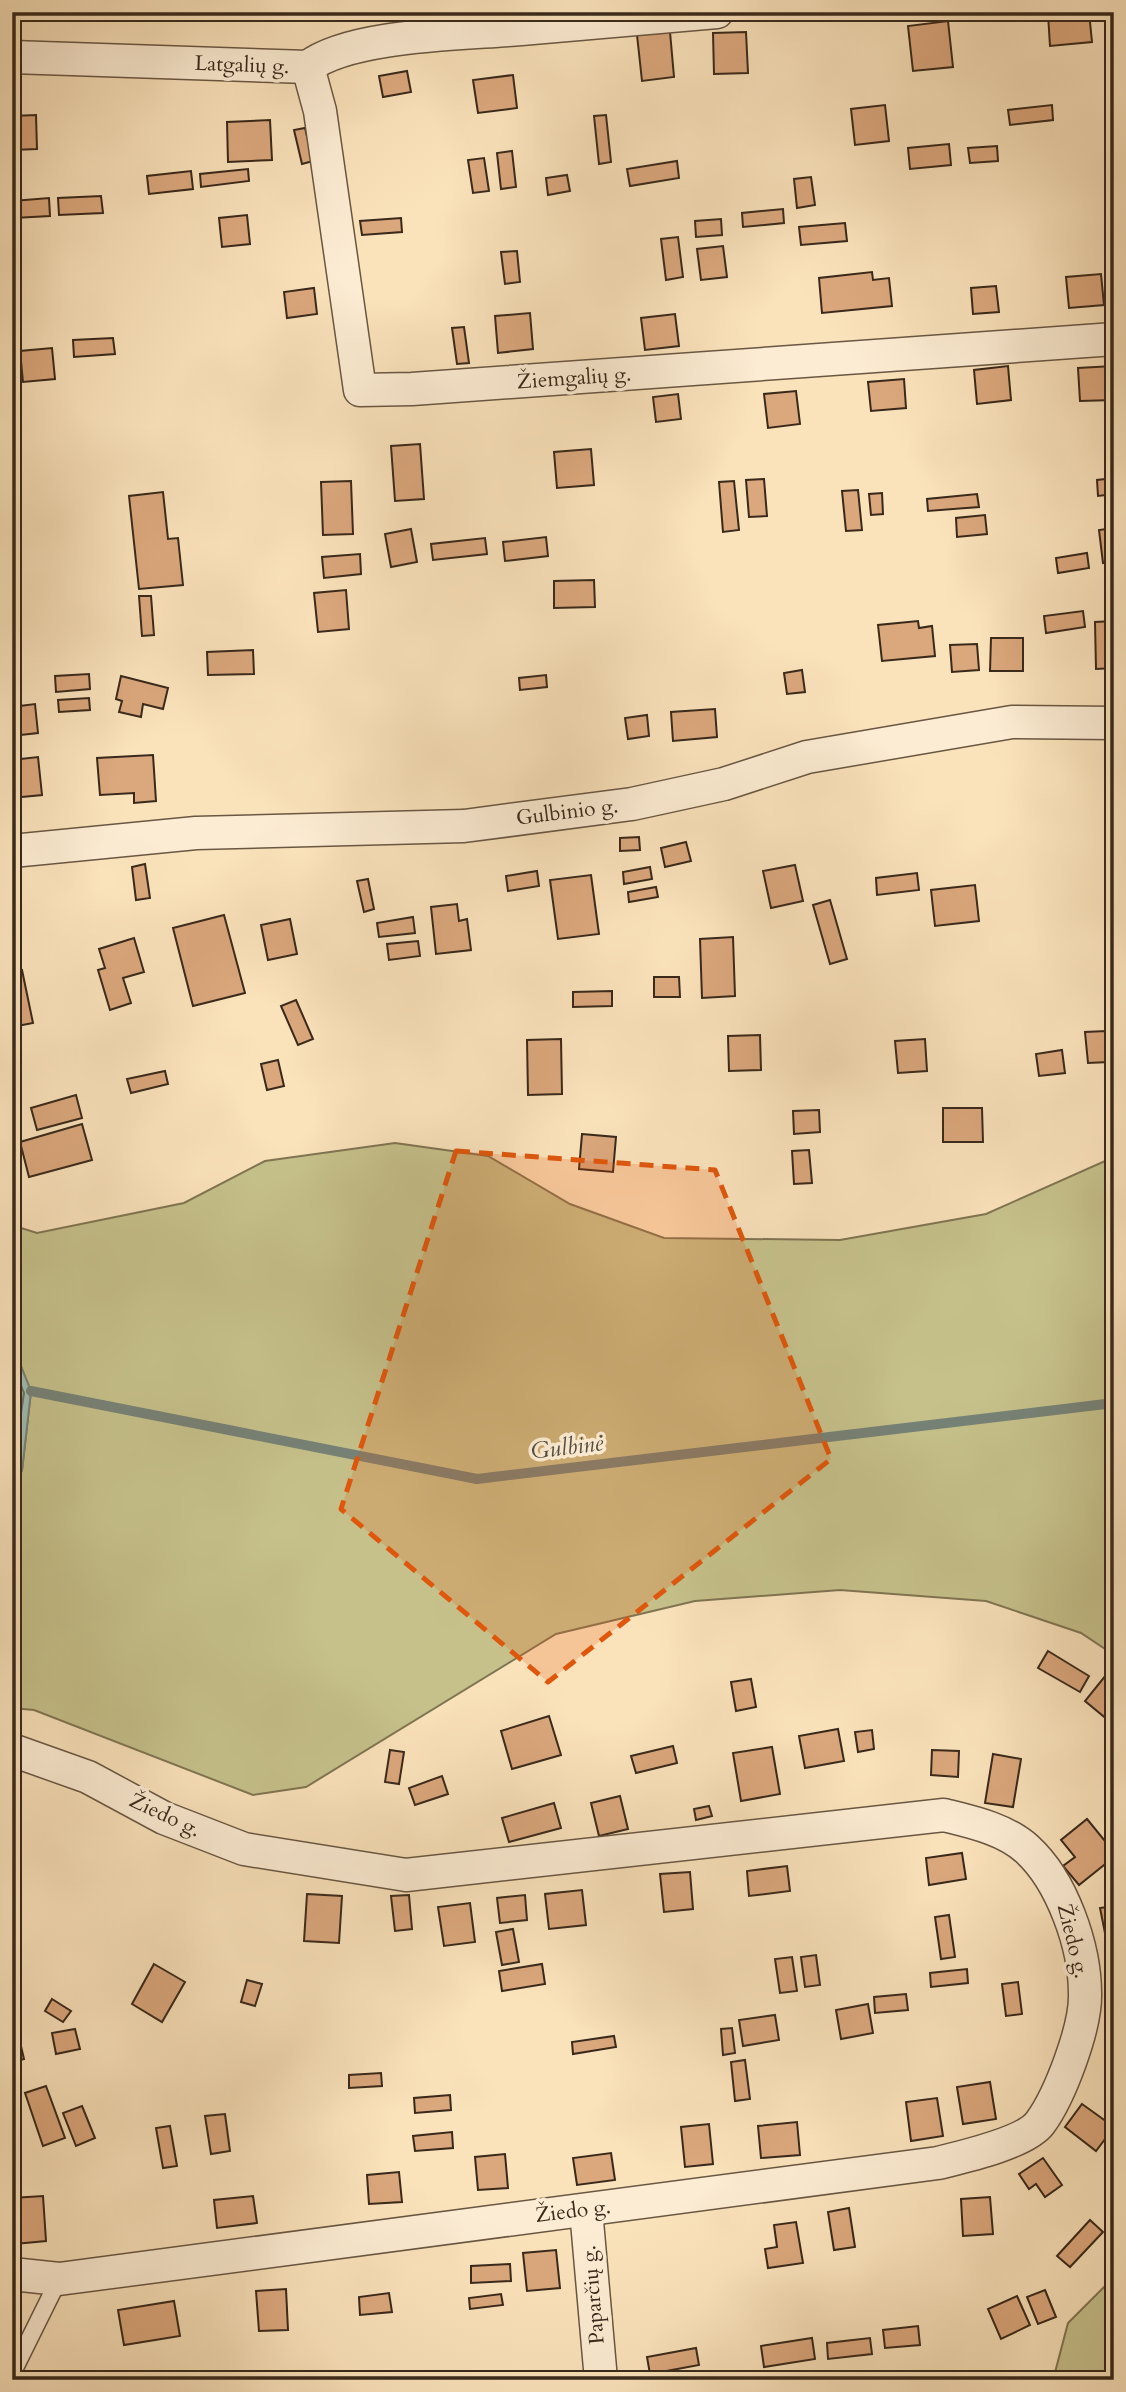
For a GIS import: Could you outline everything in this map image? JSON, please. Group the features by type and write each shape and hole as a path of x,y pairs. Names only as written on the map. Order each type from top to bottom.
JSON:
{"street":[{"name":"Latgalių g.","path":"12,57 308,67 317,60 351,49 403,39 717,12"},
{"name":"Žiemgalių g.","path":"308,67 320,111 360,390 1114,340"},
{"name":"Gulbinio g.","path":"12,851 196,834 464,826 632,804 724,785 807,757 1012,722 1114,723"},
{"name":"Žiedo g.","path":"12,1750 88,1777 164,1818 244,1849 406,1875 944,1815 984,1825 1027,1848 1060,1891 1077,1939 1085,1995 1070,2064 1039,2125 992,2150 938,2163 59,2279 12,2274"},
{"name":"Paparčių g.","path":"586,2210 601,2380"}],"lane":[{"path":"12,2374 59,2279"}],"highlighted area":[{"path":"456,1151 715,1170 831,1459 548,1682 341,1509"}],"shaded area":[{"path":"395,1143 488,1156 570,1204 664,1238 840,1240 986,1214 1114,1157 1114,1655 1081,1633 986,1601 840,1590 695,1601 556,1634 306,1787 253,1795 34,1710 12,1708 12,1483 22,1470 31,1392 12,1344 12,1225 37,1233 184,1203 265,1161"},
{"path":"1114,2277 1114,2380 1053,2380 1068,2323"}],"water":[{"path":"12,1344 31,1391 22,1471 12,1483"}],"building":[{"path":"66,12 66,15 44,14"},
{"path":"1089,12 1092,42 1050,46 1048,14"},
{"path":"948,21 953,67 913,71 908,26"},
{"path":"670,32 674,77 642,81 637,35"},
{"path":"746,32 748,73 714,74 713,33"},
{"path":"407,71 411,92 383,97 379,76"},
{"path":"513,75 517,108 478,113 473,80"},
{"path":"885,105 889,141 855,145 851,109"},
{"path":"1052,105 1053,120 1010,125 1008,110"},
{"path":"36,115 37,149 12,150 12,116"},
{"path":"606,115 611,162 599,164 594,116"},
{"path":"270,120 272,160 228,162 227,122"},
{"path":"305,128 313,161 302,164 294,130"},
{"path":"949,144 951,165 910,169 908,148"},
{"path":"997,146 998,161 970,163 968,148"},
{"path":"512,151 516,187 501,189 497,153"},
{"path":"484,158 489,191 473,193 468,160"},
{"path":"677,161 679,178 630,186 627,169"},
{"path":"248,169 249,181 201,187 200,174"},
{"path":"191,171 193,189 149,194 147,176"},
{"path":"567,175 570,191 548,195 546,178"},
{"path":"811,177 815,205 797,208 794,179"},
{"path":"101,196 103,213 59,215 58,198"},
{"path":"49,198 50,216 14,218 13,201"},
{"path":"783,209 784,223 743,227 742,213"},
{"path":"247,215 250,244 222,247 219,218"},
{"path":"401,218 402,232 362,235 360,221"},
{"path":"721,219 722,235 696,237 695,221"},
{"path":"845,223 847,241 801,245 799,227"},
{"path":"678,237 683,277 666,280 661,239"},
{"path":"723,246 727,277 701,280 697,249"},
{"path":"517,251 520,282 505,284 501,252"},
{"path":"872,272 873,280 889,278 892,306 822,313 819,278"},
{"path":"1101,274 1104,305 1069,308 1066,277"},
{"path":"996,286 999,312 973,314 971,288"},
{"path":"314,288 317,314 287,318 284,292"},
{"path":"530,313 533,349 498,353 495,316"},
{"path":"675,314 679,346 645,350 641,318"},
{"path":"464,327 469,363 457,364 452,328"},
{"path":"113,338 115,354 74,357 73,340"},
{"path":"52,348 55,379 23,382 20,351"},
{"path":"1008,366 1011,400 977,404 974,370"},
{"path":"1113,366 1114,400 1080,401 1078,368"},
{"path":"904,379 906,408 871,411 868,382"},
{"path":"796,391 800,424 768,428 764,394"},
{"path":"678,394 681,419 656,422 653,397"},
{"path":"420,444 424,499 395,501 391,446"},
{"path":"591,449 594,485 557,488 554,452"},
{"path":"1114,478 1114,494 1098,496 1097,480"},
{"path":"764,479 767,516 749,517 746,480"},
{"path":"351,481 353,534 323,535 321,482"},
{"path":"734,481 739,530 723,532 719,482"},
{"path":"858,490 862,530 846,531 842,491"},
{"path":"163,492 168,539 178,538 183,585 139,589 129,496"},
{"path":"882,493 883,514 871,515 869,494"},
{"path":"977,494 979,507 928,511 927,499"},
{"path":"985,515 987,534 957,537 956,518"},
{"path":"1114,528 1114,561 1103,563 1099,530"},
{"path":"411,529 417,562 391,567 385,534"},
{"path":"546,537 548,556 505,561 503,542"},
{"path":"485,538 487,554 433,560 431,544"},
{"path":"1087,553 1089,568 1058,573 1056,558"},
{"path":"360,554 361,574 324,578 322,557"},
{"path":"594,580 595,607 554,608 554,581"},
{"path":"346,590 349,629 318,632 314,593"},
{"path":"139,596 151,596 154,635 142,636"},
{"path":"1083,611 1085,627 1046,633 1044,616"},
{"path":"918,621 919,628 932,626 935,656 882,661 878,625"},
{"path":"1114,621 1114,668 1096,669 1095,622"},
{"path":"991,638 1023,638 1023,671 990,671"},
{"path":"977,644 979,670 952,672 950,645"},
{"path":"253,650 254,674 208,675 207,652"},
{"path":"802,670 805,692 787,694 784,673"},
{"path":"89,674 90,689 56,692 55,676"},
{"path":"546,675 547,687 520,690 519,678"},
{"path":"121,676 168,688 163,709 143,704 141,717 119,712 122,701 116,699"},
{"path":"89,698 90,710 59,712 58,700"},
{"path":"35,704 38,733 12,736 12,707"},
{"path":"715,709 717,737 673,741 671,712"},
{"path":"647,715 649,736 628,739 625,718"},
{"path":"153,755 156,801 134,803 134,793 100,795 97,758"},
{"path":"38,757 42,795 12,798 12,760"},
{"path":"639,837 640,850 620,851 620,838"},
{"path":"686,842 691,861 665,867 661,848"},
{"path":"145,864 150,898 136,900 132,867"},
{"path":"795,865 803,901 771,908 763,871"},
{"path":"650,867 652,879 624,884 623,872"},
{"path":"537,871 539,886 508,891 506,876"},
{"path":"917,873 919,890 877,895 876,878"},
{"path":"591,875 599,934 558,939 550,880"},
{"path":"368,879 374,909 364,912 357,881"},
{"path":"975,885 979,921 935,926 931,890"},
{"path":"656,887 658,897 629,902 628,892"},
{"path":"830,900 847,959 830,964 813,905"},
{"path":"457,904 459,921 467,919 471,950 436,954 431,907"},
{"path":"224,915 245,993 193,1006 173,928"},
{"path":"413,917 415,933 379,937 377,923"},
{"path":"290,919 297,954 268,960 261,925"},
{"path":"733,937 735,996 702,998 700,939"},
{"path":"134,938 144,972 123,978 131,1003 110,1010 98,970 105,968 99,949"},
{"path":"418,941 420,956 389,960 387,944"},
{"path":"22,970 33,1023 12,1027 12,973"},
{"path":"654,977 679,977 680,997 654,997"},
{"path":"612,991 612,1006 573,1007 573,992"},
{"path":"296,1000 313,1039 298,1045 281,1006"},
{"path":"1106,1031 1109,1062 1088,1063 1085,1032"},
{"path":"760,1035 761,1070 729,1071 728,1036"},
{"path":"561,1039 562,1094 528,1095 527,1040"},
{"path":"925,1039 927,1071 898,1073 895,1041"},
{"path":"1062,1050 1065,1073 1039,1076 1036,1054"},
{"path":"278,1060 284,1086 267,1090 261,1064"},
{"path":"165,1071 168,1084 131,1093 127,1079"},
{"path":"76,1095 82,1118 37,1130 31,1108"},
{"path":"943,1108 982,1108 983,1142 943,1142"},
{"path":"819,1110 820,1132 794,1134 793,1111"},
{"path":"82,1124 92,1160 29,1177 20,1142"},
{"path":"582,1134 616,1137 613,1172 579,1169"},
{"path":"809,1150 812,1183 794,1184 792,1151"},
{"path":"1048,1651 1089,1676 1080,1692 1038,1668"},
{"path":"1106,1675 1114,1681 1114,1713 1108,1720 1085,1701"},
{"path":"751,1679 756,1707 736,1711 731,1682"},
{"path":"549,1716 561,1755 512,1769 501,1731"},
{"path":"838,1729 844,1761 805,1768 799,1736"},
{"path":"872,1730 874,1749 858,1752 855,1732"},
{"path":"673,1746 677,1763 636,1773 631,1756"},
{"path":"772,1747 780,1794 741,1801 733,1753"},
{"path":"390,1750 404,1752 399,1784 385,1782"},
{"path":"932,1750 959,1751 958,1777 931,1775"},
{"path":"993,1754 1021,1759 1013,1807 985,1803"},
{"path":"442,1776 448,1794 415,1805 409,1788"},
{"path":"620,1796 628,1829 599,1836 591,1803"},
{"path":"554,1803 561,1828 509,1842 502,1818"},
{"path":"709,1806 712,1816 696,1820 694,1809"},
{"path":"1087,1819 1114,1852 1114,1857 1079,1885 1063,1866 1075,1857 1061,1840"},
{"path":"962,1853 966,1879 929,1885 926,1858"},
{"path":"787,1866 790,1891 749,1896 747,1871"},
{"path":"690,1872 693,1909 664,1912 660,1874"},
{"path":"582,1890 586,1925 549,1929 545,1894"},
{"path":"307,1894 342,1896 339,1943 304,1941"},
{"path":"409,1895 412,1929 395,1931 391,1896"},
{"path":"525,1895 527,1920 500,1923 497,1898"},
{"path":"470,1903 475,1942 444,1946 438,1907"},
{"path":"1114,1906 1114,1952 1109,1953 1100,1908"},
{"path":"949,1915 955,1957 941,1959 935,1917"},
{"path":"513,1929 519,1962 502,1965 496,1932"},
{"path":"816,1955 820,1985 805,1987 801,1957"},
{"path":"792,1957 797,1991 780,1993 775,1959"},
{"path":"154,1964 185,1982 162,2022 132,2004"},
{"path":"542,1964 545,1984 502,1991 499,1971"},
{"path":"967,1969 968,1983 931,1987 930,1973"},
{"path":"247,1980 262,1984 255,2006 241,2002"},
{"path":"1018,1982 1022,2014 1006,2016 1002,1984"},
{"path":"906,1994 908,2010 875,2013 874,1997"},
{"path":"52,1999 71,2011 63,2022 45,2011"},
{"path":"868,2004 873,2033 841,2039 836,2010"},
{"path":"1108,2006 1114,2006 1114,2041 1105,2040"},
{"path":"775,2015 779,2040 743,2046 739,2020"},
{"path":"12,2021 15,2021 24,2059 12,2062"},
{"path":"732,2028 735,2053 723,2055 721,2029"},
{"path":"75,2029 80,2049 56,2054 52,2033"},
{"path":"614,2036 616,2047 573,2054 572,2042"},
{"path":"745,2060 750,2099 735,2101 731,2062"},
{"path":"381,2073 382,2086 349,2088 349,2075"},
{"path":"990,2082 996,2119 963,2124 957,2087"},
{"path":"46,2086 65,2138 43,2146 25,2093"},
{"path":"450,2095 451,2110 415,2113 414,2098"},
{"path":"937,2098 943,2136 911,2141 906,2102"},
{"path":"1082,2104 1114,2127 1096,2151 1065,2127"},
{"path":"82,2106 95,2138 76,2146 63,2113"},
{"path":"225,2114 230,2151 211,2154 205,2116"},
{"path":"797,2122 800,2155 761,2158 758,2126"},
{"path":"709,2124 713,2164 685,2167 681,2127"},
{"path":"170,2126 177,2166 163,2168 156,2128"},
{"path":"452,2132 453,2148 415,2151 413,2136"},
{"path":"611,2153 615,2180 577,2185 573,2158"},
{"path":"505,2154 508,2188 478,2190 475,2157"},
{"path":"1043,2158 1062,2185 1045,2197 1036,2184 1029,2189 1019,2174"},
{"path":"399,2172 402,2202 369,2204 367,2175"},
{"path":"43,2196 46,2241 15,2244 12,2198"},
{"path":"253,2196 257,2223 217,2228 214,2200"},
{"path":"990,2197 993,2234 963,2236 961,2199"},
{"path":"849,2208 855,2247 834,2250 828,2212"},
{"path":"1090,2220 1103,2232 1070,2267 1057,2256"},
{"path":"796,2222 803,2263 768,2268 765,2249 777,2247 774,2225"},
{"path":"556,2250 560,2288 527,2291 523,2253"},
{"path":"510,2264 511,2281 471,2283 471,2266"},
{"path":"286,2289 288,2330 259,2331 256,2291"},
{"path":"1045,2290 1056,2317 1038,2324 1027,2297"},
{"path":"389,2293 392,2312 360,2315 359,2297"},
{"path":"501,2294 503,2305 470,2309 469,2298"},
{"path":"1017,2296 1030,2325 1001,2339 988,2309"},
{"path":"174,2301 180,2336 124,2345 118,2310"},
{"path":"918,2326 920,2345 885,2348 883,2330"},
{"path":"812,2338 815,2359 764,2367 761,2346"},
{"path":"870,2338 872,2354 828,2359 827,2343"},
{"path":"696,2348 699,2365 650,2374 647,2357"}],"waterway":[{"name":"Gulbinė","path":"31,1391 477,1479 1114,1403"}]}
